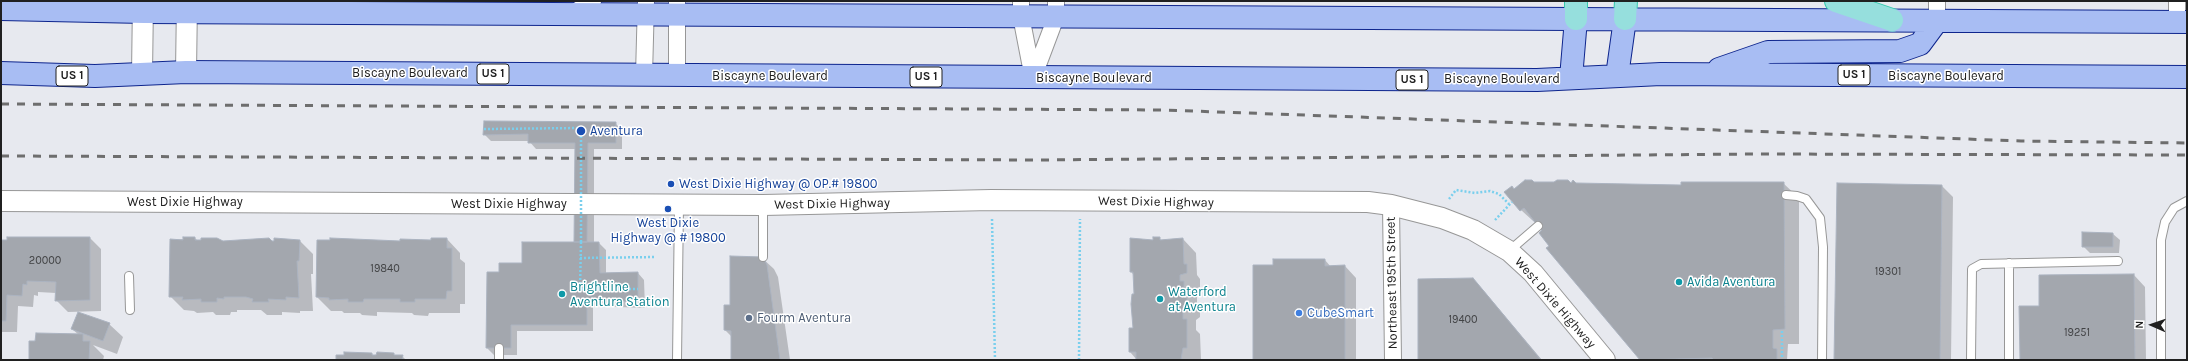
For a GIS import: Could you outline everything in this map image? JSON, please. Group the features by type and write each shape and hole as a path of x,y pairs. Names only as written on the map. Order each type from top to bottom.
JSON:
{"highway":[{"path":"1836,1 1892,20"}],"main road":[{"path":"1,9 187,6 571,14 646,8 1626,10 1892,20 1937,11 2180,15"},
{"path":"1571,78 1576,10"},
{"path":"1617,76 1626,10"},
{"path":"1705,74 1768,52 1900,52 1920,44 1937,11"},
{"name":"Biscayne Boulevard","path":"1,73 95,76 186,72 1537,80 1661,74 2187,78"}],"street":[{"path":"571,14 593,1"},
{"path":"142,74 144,6"},
{"path":"186,72 187,6"},
{"path":"644,75 646,8"},
{"path":"677,8 677,75"},
{"path":"1021,9 1033,78"},
{"path":"1033,78 1056,9"},
{"name":"West Dixie Highway","path":"1,201 679,205 764,205 991,200 1368,202 1391,205 1453,222 1482,235 1509,251 1533,273 1605,360"},
{"name":"Northeast 195th Street","path":"1391,205 1393,360"}],"lane":[{"path":"1786,195 1797,196 1806,200 1820,218 1823,247 1822,360"},
{"path":"2162,360 2162,240 2165,222 2174,208 2187,201"},
{"path":"677,360 679,205"},
{"path":"763,257 764,205"},
{"path":"1509,251 1538,226"},
{"path":"1971,360 1972,269 1981,264 2118,261"},
{"path":"2009,263 2010,360"},
{"path":"129,276 130,310"},
{"path":"499,348 499,360"}],"path":[{"path":"484,129 581,128 580,289 638,289"},
{"path":"1449,199 1456,190 1475,193 1490,191 1500,194 1509,204"},
{"path":"991,200 994,257 995,360"},
{"path":"1079,360 1080,201"},
{"path":"1495,220 1512,202"},
{"path":"580,258 656,257"},
{"path":"1782,331 1782,360"}],"building":[{"path":"484,121 616,122 616,143 588,143 587,242 574,242 575,143 528,143 528,134 483,135"},
{"name":"Avida Aventura","path":"1525,180 1532,180 1534,182 1568,180 1571,183 1573,180 1576,183 1681,185 1681,182 1784,182 1785,329 1773,330 1773,348 1777,349 1777,360 1714,360 1712,358 1640,360 1546,248 1549,246 1539,233 1542,230 1524,208 1520,211 1504,192 1512,186 1514,189"},
{"path":"1837,183 1942,185 1940,360 1834,360"},
{"path":"2082,232 2113,233 2113,247 2082,247"},
{"path":"7,237 90,237 90,300 55,301 56,282 27,281 27,285 23,284 22,296 7,295 6,321 1,321 1,240 7,240"},
{"path":"183,237 195,237 195,240 201,240 201,238 217,238 223,241 269,238 272,241 274,241 274,238 300,240 299,261 297,261 299,298 286,297 286,300 268,299 269,302 252,302 253,299 246,297 224,297 224,299 217,298 217,302 201,302 201,299 182,300 183,297 169,297 170,239 183,240"},
{"name":"Waterford at Aventura","path":"1153,237 1160,237 1160,240 1183,238 1184,264 1187,264 1187,273 1180,275 1180,281 1184,281 1184,293 1187,293 1187,303 1183,306 1183,319 1187,319 1187,348 1183,348 1181,359 1186,360 1136,360 1136,352 1129,352 1129,328 1133,328 1131,304 1132,294 1134,294 1133,272 1130,272 1130,238 1153,240"},
{"path":"330,238 400,241 400,239 431,240 431,238 447,238 447,248 452,248 452,291 447,291 446,299 415,299 415,302 400,302 400,299 364,299 363,302 348,302 348,299 329,300 329,298 316,297 317,240 330,240"},
{"name":"Brightline Aventura Station","path":"522,242 599,242 600,273 638,272 638,302 587,300 587,325 511,325 511,348 486,348 487,272 499,272 499,263 522,263"},
{"name":"Fourm Aventura","path":"730,256 763,257 767,265 780,360 731,360 731,331 724,330 724,305 730,305"},
{"name":"CubeSmart","path":"1273,259 1325,259 1325,266 1345,265 1345,360 1253,360 1253,265 1273,265"},
{"path":"2134,274 2135,360 2020,360 2019,306 2039,306 2039,275"},
{"path":"1473,278 1541,360 1418,360 1418,279"},
{"path":"78,312 110,323 103,341 71,329"},
{"path":"36,333 83,334 83,341 90,341 89,360 29,360 29,341 35,341"},
{"path":"344,352 372,353 372,355 376,355 377,352 403,355 402,360 336,360 336,355 344,355"}],"railway":[{"path":"1,104 1164,110 2021,141 2187,143"},
{"path":"1,156 1035,160 1758,154 2187,155"}],"place":[{"name":"Aventura","path":"581,131"},
{"name":"West Dixie Highway @ OP.# 19800","path":"671,184"},
{"name":"West Dixie Highway @ # 19800","path":"668,209"},
{"name":"Avida Aventura","path":"1679,282"},
{"name":"Brightline Aventura Station","path":"562,294"},
{"name":"Waterford at Aventura","path":"1160,299"},
{"name":"CubeSmart","path":"1299,313"},
{"name":"Fourm Aventura","path":"749,318"}]}
